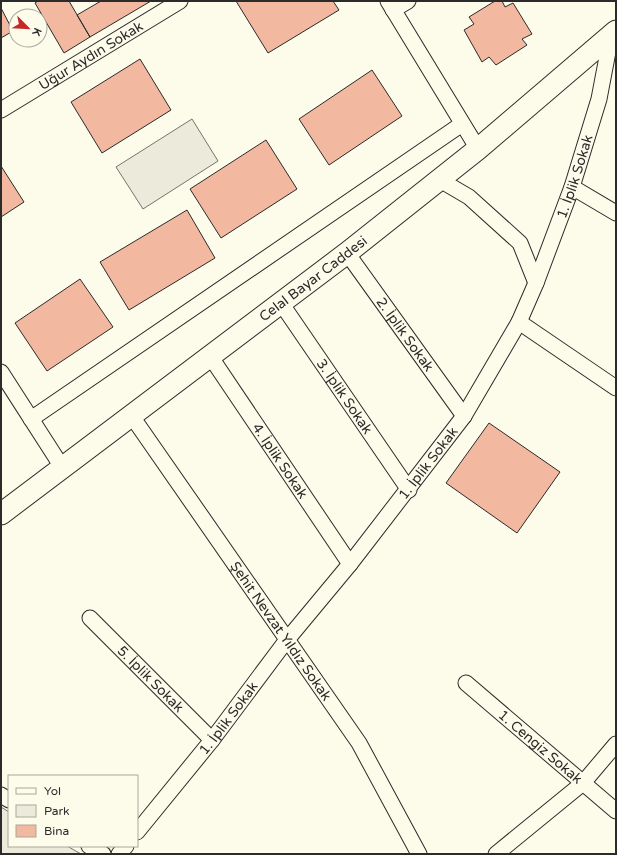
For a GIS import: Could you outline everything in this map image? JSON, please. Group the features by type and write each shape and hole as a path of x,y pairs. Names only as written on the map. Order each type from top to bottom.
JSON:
{"main road":[{"name":"Celal Bayar Caddesi","path":"1,514 347,253 478,150 614,34"}],"street":[{"name":"Uğur Aydın Sokak","path":"1,110 180,1"},
{"path":"408,1 391,6 478,150"},
{"name":"1. İplik Sokak","path":"138,831 212,740 286,641 409,490 464,416 519,322 536,283 572,187 600,99 614,34"},
{"path":"31,419 462,124"},
{"path":"440,180 469,197 520,244 536,283"},
{"path":"572,187 616,213"},
{"name":"2. İplik Sokak","path":"347,253 464,416"},
{"name":"3. İplik Sokak","path":"281,303 409,490"},
{"path":"519,322 616,388"},
{"name":"4. İplik Sokak","path":"210,356 350,564"},
{"path":"1,372 62,467"},
{"name":"Şehit Nevzat Yıldız Sokak","path":"131,415 286,641 359,743 419,854"},
{"name":"5. İplik Sokak","path":"90,618 212,740"},
{"name":"1. Cengiz Sokak","path":"466,683 616,811"},
{"path":"496,854 583,783 616,744"},
{"path":"91,847 103,854"}],"green space":[{"path":"192,119 218,161 143,209 116,167"}],"shaded area":[{"path":"1,807 8,811 8,847 69,847 81,854 1,854"}],"building":[{"path":"38,1 69,1 90,37 64,53 48,25 48,8 38,8 35,3"},
{"path":"101,1 151,1 90,37 77,15"},
{"path":"236,1 333,1 339,10 268,53"},
{"path":"495,1 502,1 505,7 513,3 532,34 522,39 527,45 496,65 489,57 482,62 464,30 474,24 469,17"},
{"path":"1,8 8,21 8,34 1,38"},
{"path":"140,59 171,110 102,153 71,102"},
{"path":"372,70 402,116 329,165 299,119"},
{"path":"266,140 297,189 221,238 190,189"},
{"path":"1,166 24,202 1,217"},
{"path":"187,210 215,258 129,310 100,262"},
{"path":"80,279 113,327 47,371 15,323"},
{"path":"489,423 560,472 517,533 446,483"}]}
